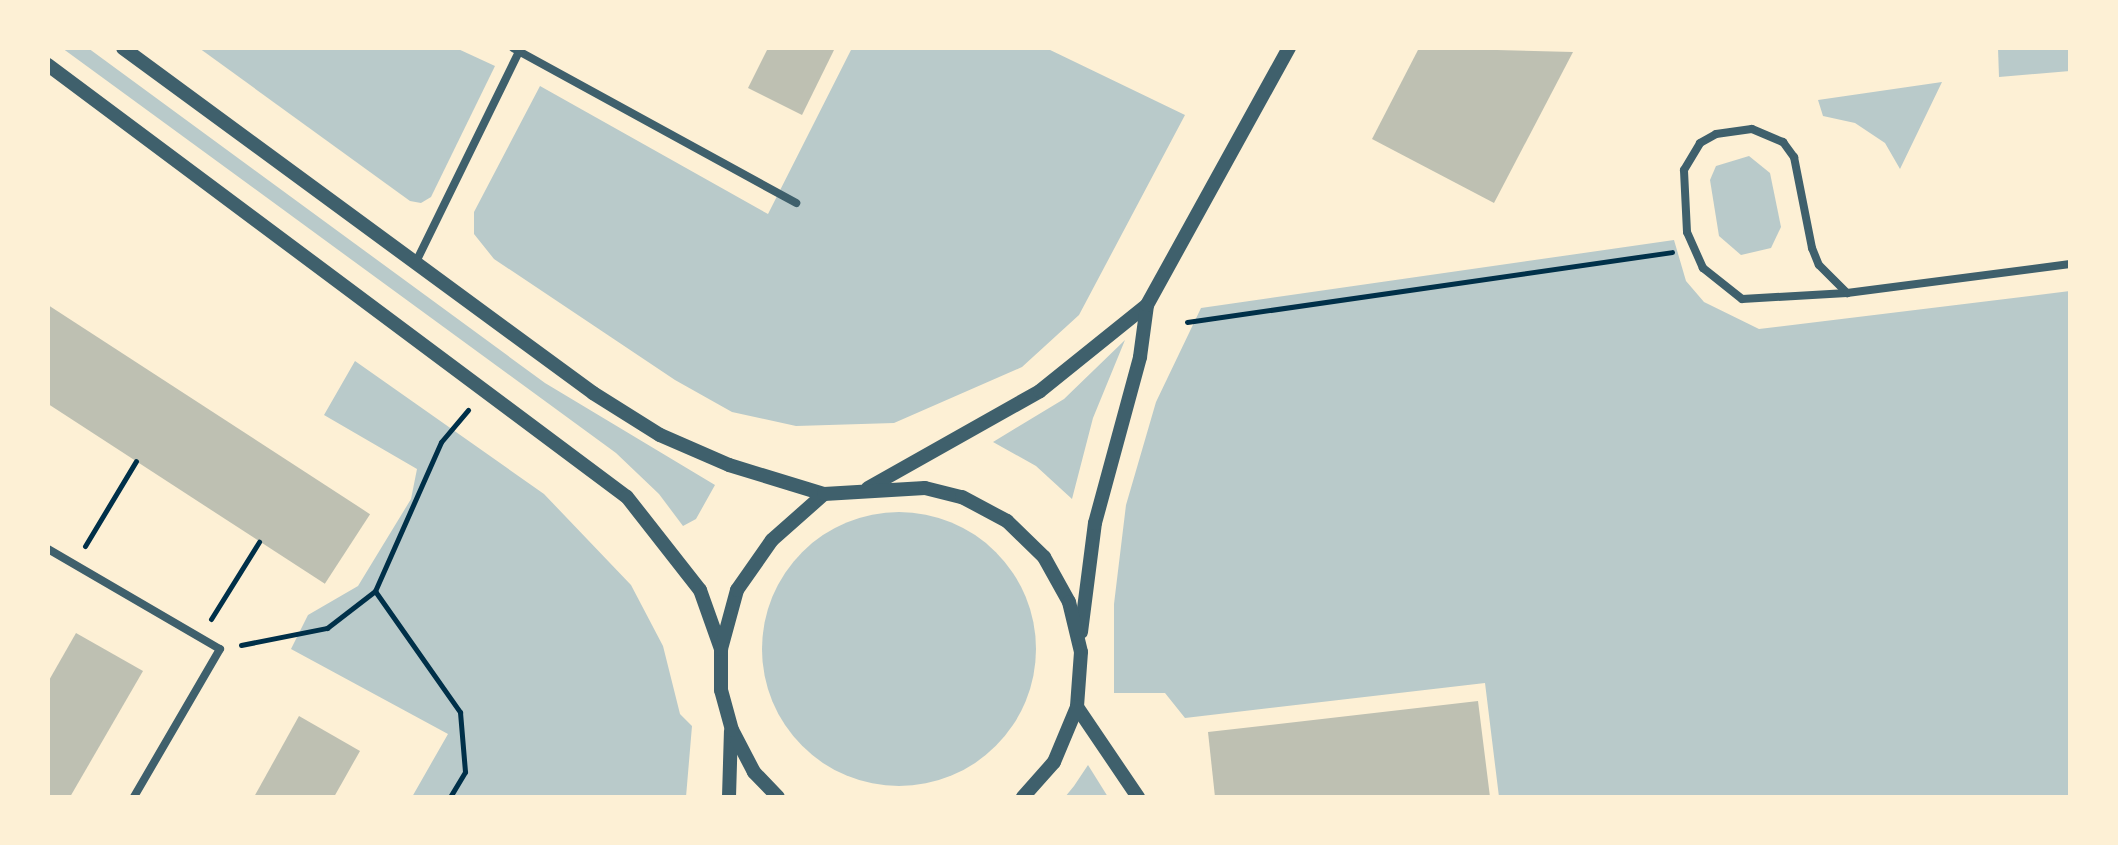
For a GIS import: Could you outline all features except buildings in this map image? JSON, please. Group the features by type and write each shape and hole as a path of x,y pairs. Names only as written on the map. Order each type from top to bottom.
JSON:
{"street":[{"path":"123,48 415,265 660,435 729,465 824,494 925,488 962,497 1007,521 1044,557 1069,602 1081,652"},
{"path":"1023,797 1054,762 1077,707 1088,561 1140,357 1147,305 1289,48"},
{"path":"415,265 518,49 796,203"},
{"path":"48,65 487,388 627,497 700,590 721,649"},
{"path":"1847,293 1819,265 1794,157 1768,133 1752,129 1716,134 1689,156 1683,209 1693,249 1714,282 1742,299 1847,293 2070,264"},
{"path":"865,490 1040,391 1147,305"},
{"path":"778,797 754,772 732,730 721,690 721,649 737,590 772,540 824,494"},
{"path":"48,549 220,649 134,797"},
{"path":"1077,707 1138,797"},
{"path":"729,797 732,730"}],"path":[{"path":"1187,322 1693,249"},
{"path":"220,649 327,628 375,591 441,442 487,388"},
{"path":"75,564 136,461"},
{"path":"200,637 259,542"},
{"path":"375,591 460,712 465,772 450,797"}],"shaded area":[{"path":"62,48 88,48 545,383 715,485 696,519 683,526 659,494 616,453"},
{"path":"199,48 456,48 495,66 431,197 421,203 410,201"},
{"path":"852,48 1046,48 1185,115 1079,315 1022,367 894,423 796,426 732,412 675,380 494,259 474,234 474,212 540,86 768,214"},
{"path":"1998,48 2070,48 2070,71 1999,77"},
{"path":"1942,82 1900,169 1885,143 1855,123 1823,116 1818,100"},
{"path":"1749,156 1770,173 1781,227 1771,248 1741,255 1719,236 1710,180 1716,166"},
{"path":"1674,240 1686,281 1704,302 1759,329 2070,291 2070,797 1499,797 1485,683 1185,718 1165,693 1114,693 1114,604 1126,505 1156,402 1201,308"},
{"path":"1125,340 1093,418 1072,499 1036,466 993,442 1064,399"},
{"path":"355,361 544,494 631,585 663,646 680,714 692,726 686,797 412,797 448,734 291,649 308,615 358,586 411,499 417,469 324,415"},
{"path":"899,512 951,522 975,535 996,552 1013,573 1026,597 1036,649 1026,701 1013,725 996,746 975,763 951,776 899,786 847,776 823,763 802,746 785,725 772,701 762,649 772,597 785,573 802,552 823,535 847,522"},
{"path":"1088,765 1108,797 1065,797 1074,786"}]}
